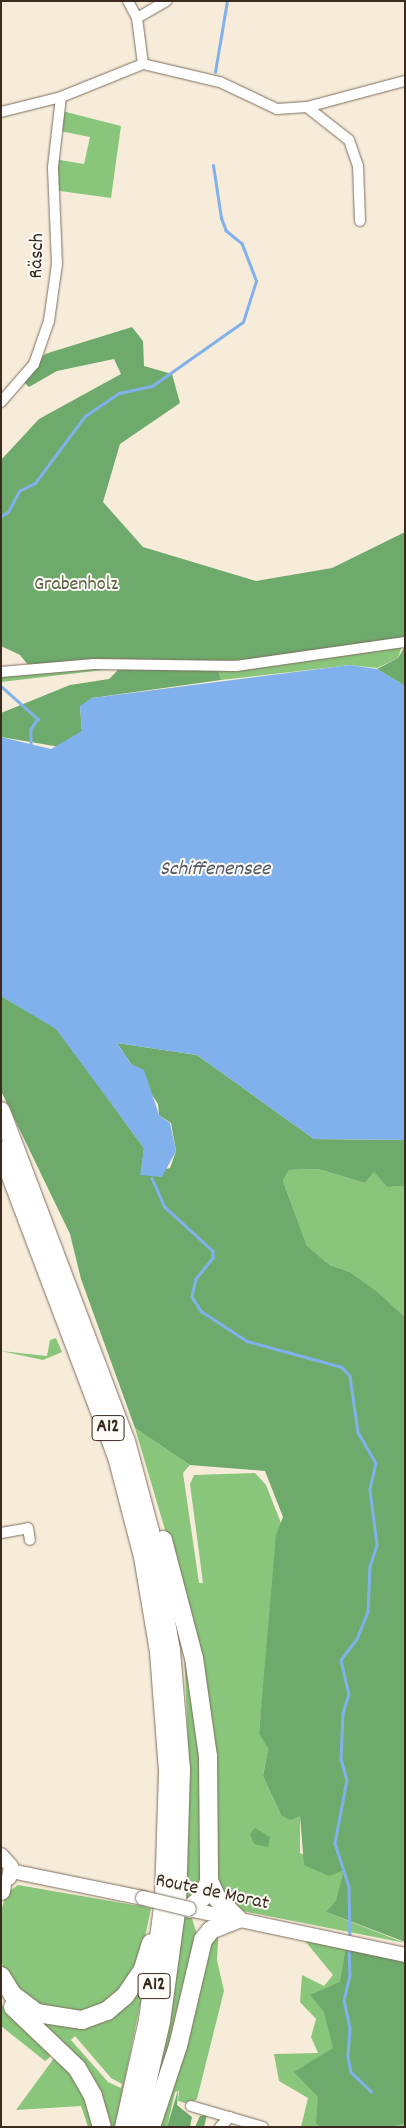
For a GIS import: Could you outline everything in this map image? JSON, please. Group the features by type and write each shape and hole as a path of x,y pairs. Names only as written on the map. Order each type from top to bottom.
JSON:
{"highway":[{"name":"A12","path":"1,1111 116,1409 141,1492 163,1594 181,1770 174,1936 137,2127"},
{"name":"A12","path":"1,1150 90,1375 138,1534 163,1692 168,1844 156,1973 124,2127"},
{"path":"116,1409 154,1509 190,1639 204,1719 211,1807 209,1881 203,1897 189,1909"},
{"path":"1,1976 24,2005 50,2018 82,2020 116,2005 134,1986 149,1952 168,1844"},
{"path":"1,1890 5,1881"},
{"path":"151,2127 207,1934 238,1920 217,1898 209,1881"},
{"path":"1,1994 77,2068 93,2096 102,2127"}],"main road":[{"path":"1,1855 5,1881"},
{"name":"Route de Morat","path":"5,1881 143,1898 405,1955"}],"street":[{"path":"128,1 137,18 143,64"},
{"path":"137,18 166,1"},
{"path":"1,112 61,97 143,64 220,82 277,109 307,107 352,93 405,81"},
{"name":"Räsch","path":"1,402 37,359 49,321 57,264 53,167 61,97"},
{"path":"307,107 349,140 358,166 360,222"},
{"path":"1,672 94,664 236,666 405,642"},
{"path":"1,1533 28,1528 30,1540"},
{"path":"191,2106 263,2127"},
{"path":"220,2127 230,2117"}],"green space":[{"path":"62,111 121,126 111,198 53,190 54,159 84,164 90,137 60,131"},
{"name":"Grabenholz","path":"132,327 143,341 144,366 172,374 180,403 120,444 103,502 143,547 256,581 332,568 405,532 405,639 276,659 29,666 20,655 1,646 1,460 39,419 121,374 114,359 57,371 29,387 22,380 45,354"},
{"path":"402,646 398,658 377,668 350,665 221,680 218,670 275,666"},
{"path":"405,646 405,686 377,669 398,658"},
{"path":"91,668 120,668 1,682 1,675"},
{"path":"120,668 218,670 221,680 92,698 80,707 82,731 60,747 1,737 1,713 70,685 109,679"},
{"path":"1,996 56,1028 144,1148 141,1175 170,1168 176,1151 171,1123 159,1115 158,1104 117,1043 197,1055 314,1139 405,1140 405,1186 387,1187 374,1172 365,1183 318,1169 289,1170 283,1181 307,1246 330,1265 350,1272 378,1292 405,1317 405,1942 326,1912 336,1900 344,1870 329,1876 304,1865 300,1816 290,1820 281,1815 263,1776 268,1749 259,1733 276,1535 283,1517 265,1471 190,1465 135,1428 81,1279 70,1234 1,1091"},
{"path":"318,1169 365,1183 374,1171 387,1187 405,1186 405,1317 378,1292 350,1272 330,1265 307,1246 283,1181 289,1170"},
{"path":"56,1338 62,1352 43,1360 1,1351 47,1356 50,1340"},
{"path":"135,1428 190,1465 183,1473 199,1583 203,1583 190,1484 194,1475 255,1473 266,1485 281,1523 259,1732 268,1749 263,1776 281,1815 300,1815 300,1853 345,1870 336,1900 326,1912 405,1943 186,1900 188,1741 181,1584"},
{"path":"255,1828 270,1837 268,1847 254,1844 250,1834"},
{"path":"18,1885 151,1908 141,1957 112,2001 81,2015 39,2008 8,1980 1,1961 1,1911 6,1894"},
{"path":"184,1914 191,1916 200,1943 151,2110 173,2001"},
{"path":"219,1924 217,1960 224,1991 197,2099 189,2104 178,2101 179,2091 175,2092 167,2127 157,2127 205,1945"},
{"path":"305,1941 405,1960 405,2127 301,2127 308,2098 279,2081 274,2054 318,2053 311,2037 316,2019 300,2002 302,1975 324,1986 333,1975"},
{"path":"346,1947 405,1958 405,2123 391,2127 321,2127 316,2124 318,2097 294,2072 333,2048 324,2012 310,1995 340,1982"},
{"path":"146,1976 115,2127 104,2127 100,2109 10,1998 83,2023","holes":["75,2036 111,2078 122,2084 121,2088 108,2082 71,2040"]},
{"path":"1,2004 55,2053 45,2061 1,2026"},
{"path":"57,2054 81,2085 96,2127 88,2127 81,2106 16,2110"},
{"path":"178,2090 177,2105 192,2117 190,2127 167,2127"},
{"path":"207,2115 204,2127 195,2127 200,2116"}],"water":[{"name":"Schiffenensee","path":"350,665 377,669 405,686 405,1140 314,1139 197,1055 117,1043 131,1064 144,1070 159,1115 170,1123 176,1151 162,1177 140,1175 144,1148 56,1029 1,996 1,737 51,749 82,731 80,706 92,698"}],"waterway":[{"path":"215,72 227,1"},
{"path":"1,516 8,512 19,491 35,483 85,416 119,393 152,386 243,322 256,281 242,244 226,231 221,218 213,166"},
{"path":"1,686 38,719 31,729 31,745"},
{"path":"152,1178 165,1207 213,1251 213,1258 196,1279 192,1297 201,1311 247,1341 342,1367 350,1376 358,1432 376,1463 370,1489 377,1545 370,1566 368,1612 357,1639 341,1660 349,1694 343,1714 341,1759 347,1780 335,1843 349,1887 350,1938"},
{"path":"349,1949 350,1975 344,2000 350,2028 348,2057 351,2072 371,2091"}]}
